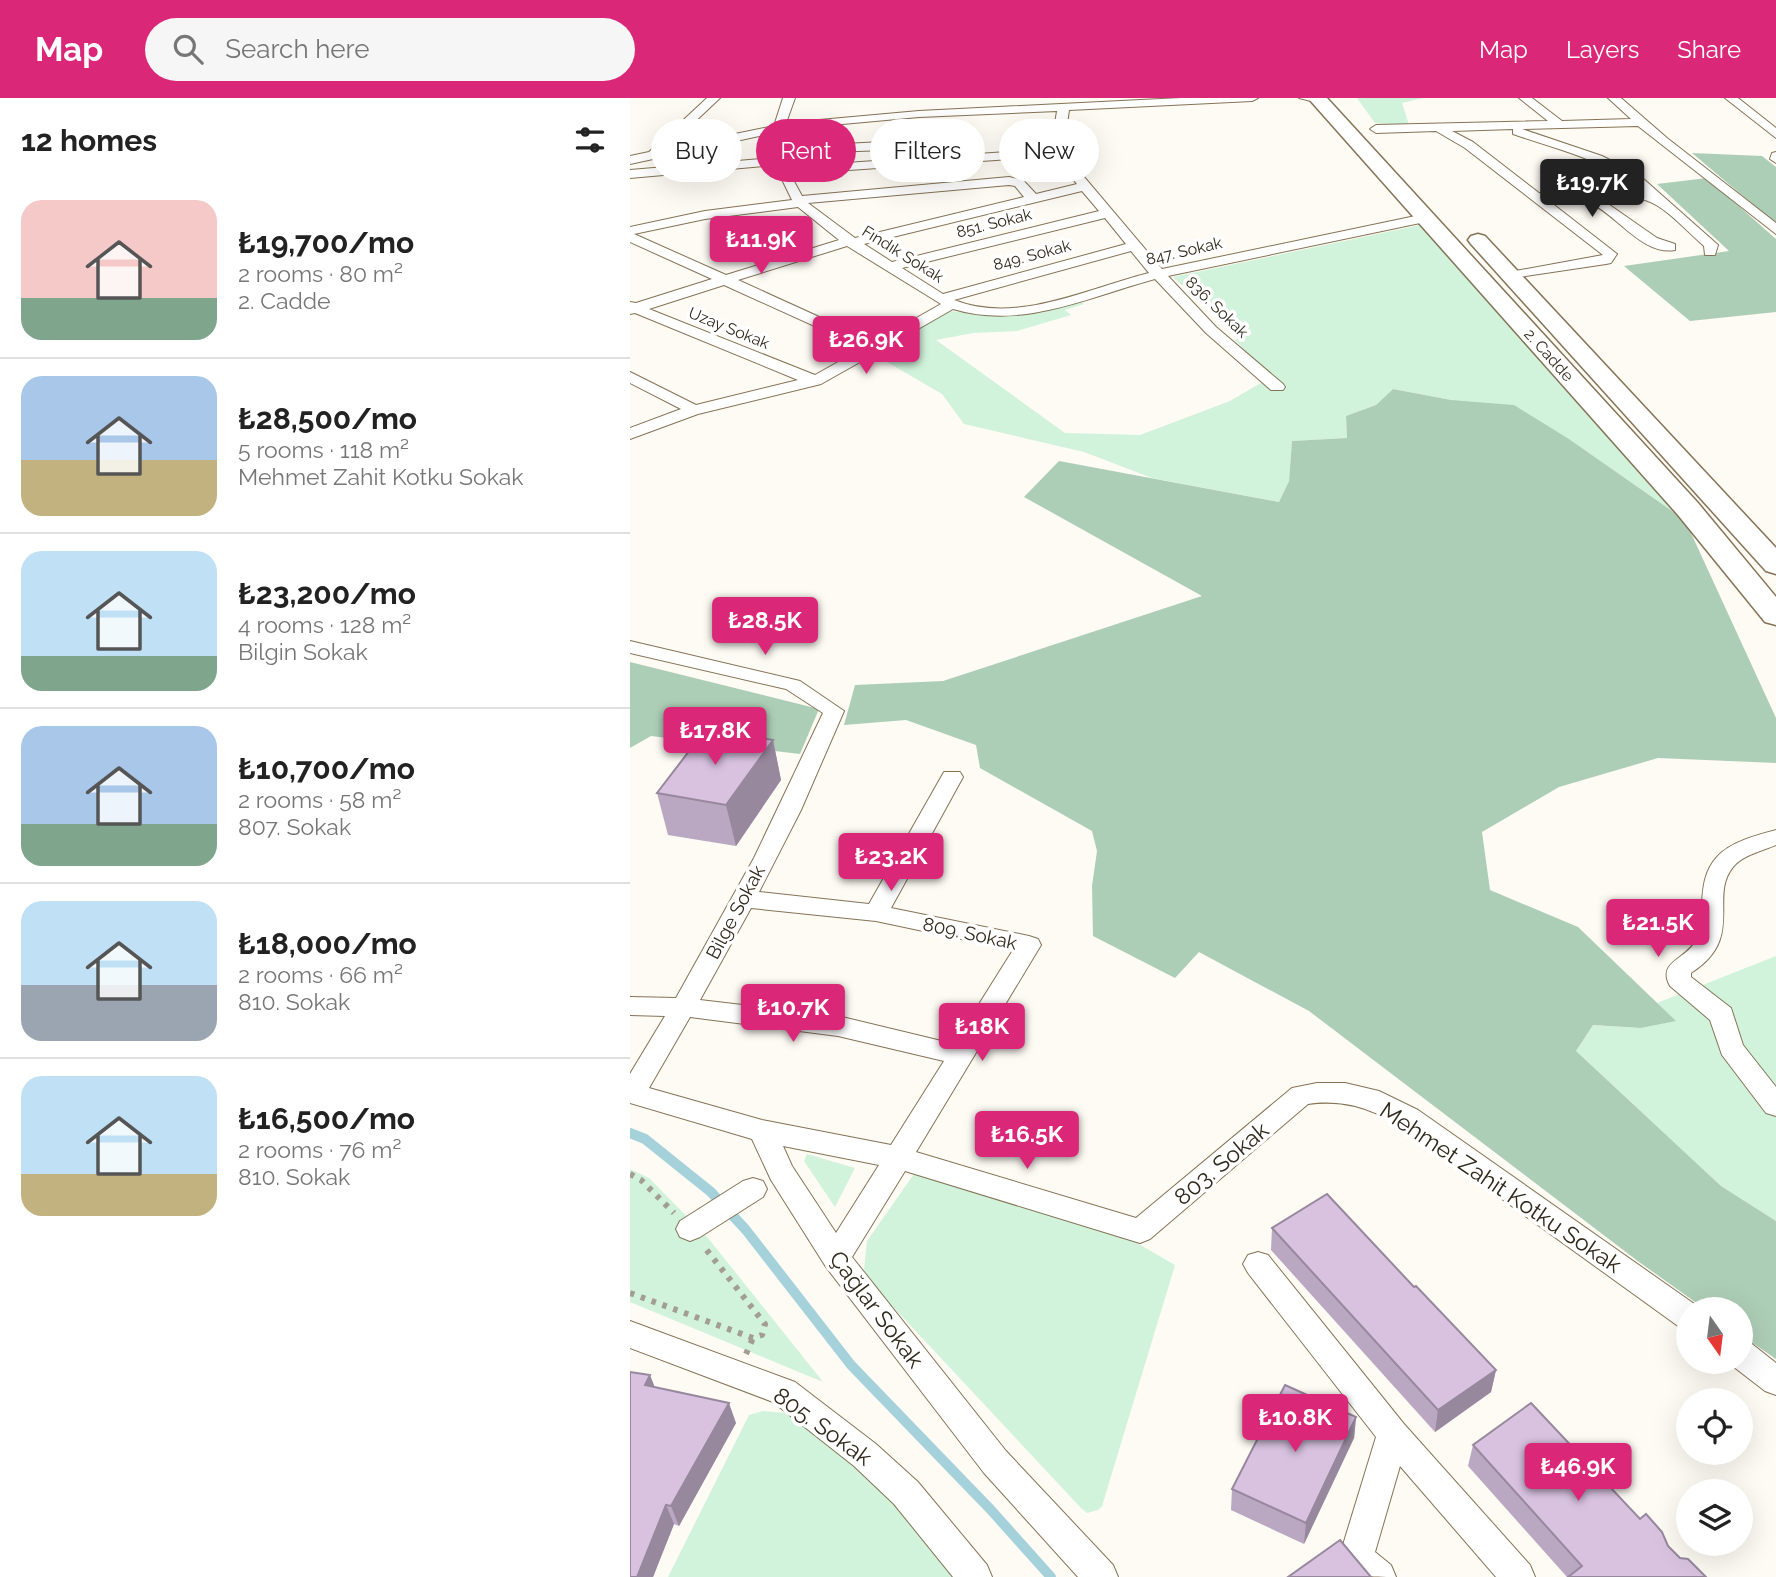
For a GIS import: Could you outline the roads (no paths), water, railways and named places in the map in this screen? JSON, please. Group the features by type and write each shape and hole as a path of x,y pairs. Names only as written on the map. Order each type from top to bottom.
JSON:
{"main road":[{"name":"2. Cadde","path":"1314,99 1688,509 1776,616"},
{"path":"1360,112 1393,148"},
{"name":"2. Cadde","path":"1461,222 1734,516 1776,565"}],"street":[{"path":"692,119 714,98"},
{"path":"781,119 789,98"},
{"path":"856,120 919,114 1252,98"},
{"path":"1525,98 1559,124"},
{"path":"1614,98 1640,122 1776,230"},
{"path":"1731,98 1776,134"},
{"path":"1062,119 1063,109"},
{"path":"1376,130 1640,122"},
{"path":"1504,126 1598,159 1635,178 1711,245 1710,252"},
{"path":"1439,128 1469,145 1610,254 1606,260 1587,265 1510,276"},
{"path":"856,159 999,154"},
{"path":"630,160 651,155"},
{"path":"630,174 756,163"},
{"path":"630,234 705,215 799,202 1009,181 1018,184 1033,199"},
{"name":"Fındık Sokak","path":"790,182 799,202 811,215 946,302"},
{"name":"836. Sokak","path":"1083,182 1133,246 1211,330 1277,387"},
{"path":"632,308 723,278 850,242 1086,186"},
{"path":"1534,197 1590,197 1619,191 1659,197"},
{"path":"1590,197 1652,241 1670,247"},
{"name":"851. Sokak","path":"889,267 1108,213"},
{"name":"847. Sokak","path":"946,302 989,312 1023,311 1158,274 1425,218"},
{"path":"630,234 878,349"},
{"name":"849. Sokak","path":"630,435 694,410 815,381 878,349 946,302 1133,246"},
{"name":"Uzay Sokak","path":"632,308 815,381"},
{"path":"630,377 694,410"},
{"name":"Bilge Sokak","path":"630,647 793,685 834,711 744,899 685,1007 631,1093"},
{"path":"876,913 952,777"},
{"path":"1776,837 1741,851 1723,863 1716,880 1713,927 1701,953 1679,969 1679,980 1722,1015 1731,1048 1776,1106"},
{"name":"809. Sokak","path":"744,899 876,913 1028,945 959,1055"},
{"path":"630,1006 685,1007 838,1026 959,1055 836,1258"},
{"name":"Mehmet Zahit Kotku Sokak","path":"1301,1095 1323,1091 1346,1092 1376,1100 1408,1117 1676,1308"},
{"path":"631,1093 762,1131 899,1158"},
{"name":"803. Sokak","path":"899,1158 1140,1231 1301,1095"},
{"name":"Çağlar Sokak","path":"762,1131 781,1172 836,1258 995,1462 1101,1577"},
{"path":"690,1229 753,1189"},
{"path":"1258,1264 1393,1434 1518,1577"},
{"name":"805. Sokak","path":"630,1334 784,1392 865,1455 906,1493 975,1577"},
{"path":"1754,1364 1776,1381"},
{"path":"1379,1577 1356,1558 1393,1434"}],"waterway":[{"path":"630,1133 645,1139 711,1192 746,1230 851,1365 991,1510 1051,1577"}]}
